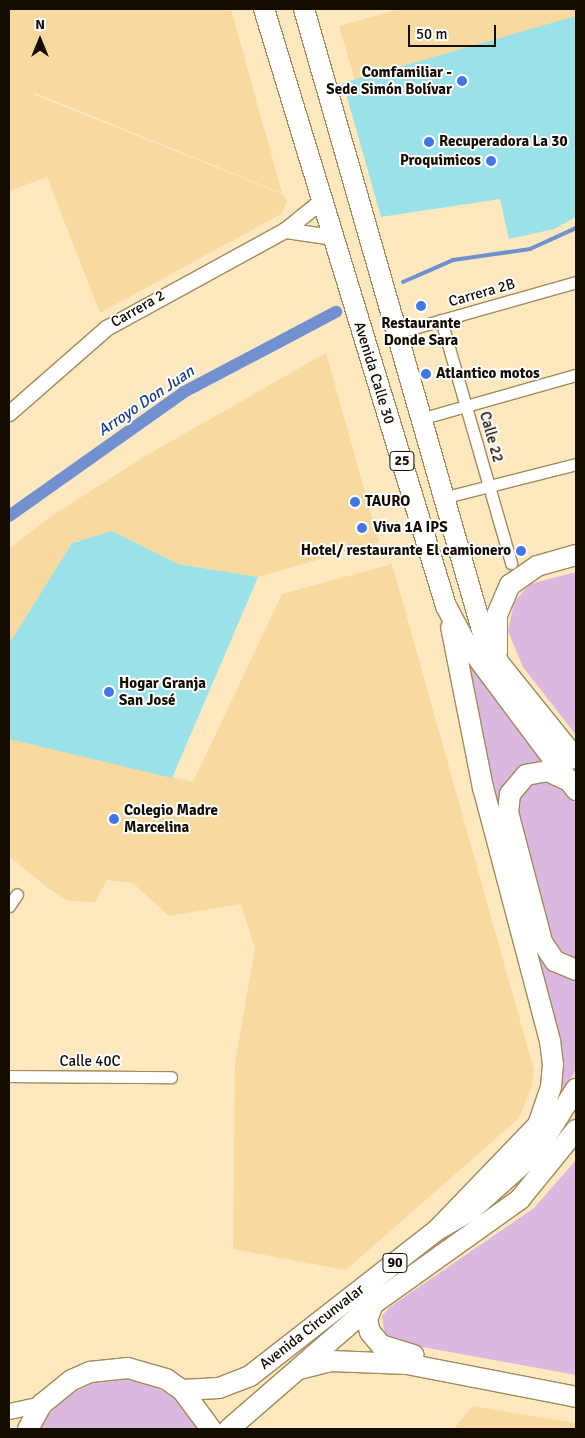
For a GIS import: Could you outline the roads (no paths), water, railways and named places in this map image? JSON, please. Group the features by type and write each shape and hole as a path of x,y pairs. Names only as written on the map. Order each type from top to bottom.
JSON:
{"highway":[{"name":"Avenida Calle 30","path":"264,9 446,606 465,641 572,786"},
{"name":"Avenida Calle 30","path":"304,9 472,602 498,662 576,759"},
{"path":"498,662 495,624 501,600 510,585 537,566 576,555"},
{"path":"437,1230 538,1125 551,1088 552,1065 550,1041 483,788 446,606"},
{"path":"572,786 548,771 529,773 512,790 508,812 542,942 555,961 576,970"},
{"name":"Avenida Circunvalar","path":"182,1390 219,1388 250,1376 437,1230 470,1211 519,1170 536,1152 576,1090"},
{"name":"Avenida Circunvalar","path":"229,1429 294,1370 373,1304 520,1199 576,1130"},
{"path":"373,1304 367,1320 370,1332 381,1345 395,1352 576,1384"},
{"path":"294,1370 330,1361 390,1363 576,1397"},
{"path":"28,1429 42,1404 72,1380 109,1368 148,1372 182,1390 211,1429"}],"street":[{"name":"Carrera 2","path":"9,413 86,344 125,316 285,230 321,201"},
{"path":"285,230 332,236"},
{"name":"Carrera 2B","path":"396,333 576,282"},
{"name":"Calle 22","path":"441,320 510,563"},
{"path":"420,420 576,375"},
{"path":"442,498 576,464"},
{"path":"9,906 17,894"},
{"name":"Calle 40C","path":"9,1076 171,1077"},
{"path":"9,1411 42,1404"}],"waterway":[{"name":"Arroyo Don Juan","path":"403,282 453,260 530,249 576,228"},
{"name":"Arroyo Don Juan","path":"9,516 184,392 336,312"}],"place":[{"name":"Comfamiliar - Sede Simón Bolívar","path":"462,81"},
{"name":"Recuperadora La 30","path":"429,142"},
{"name":"Proquimicos","path":"491,161"},
{"name":"Restaurante Donde Sara","path":"421,306"},
{"name":"Atlantico motos","path":"426,374"},
{"name":"TAURO","path":"355,502"},
{"name":"Viva 1A IPS","path":"362,528"},
{"name":"Hotel/ restaurante El camionero","path":"521,551"},
{"name":"Hogar Granja San José","path":"109,692"},
{"name":"Colegio Madre Marcelina","path":"114,819"}]}
